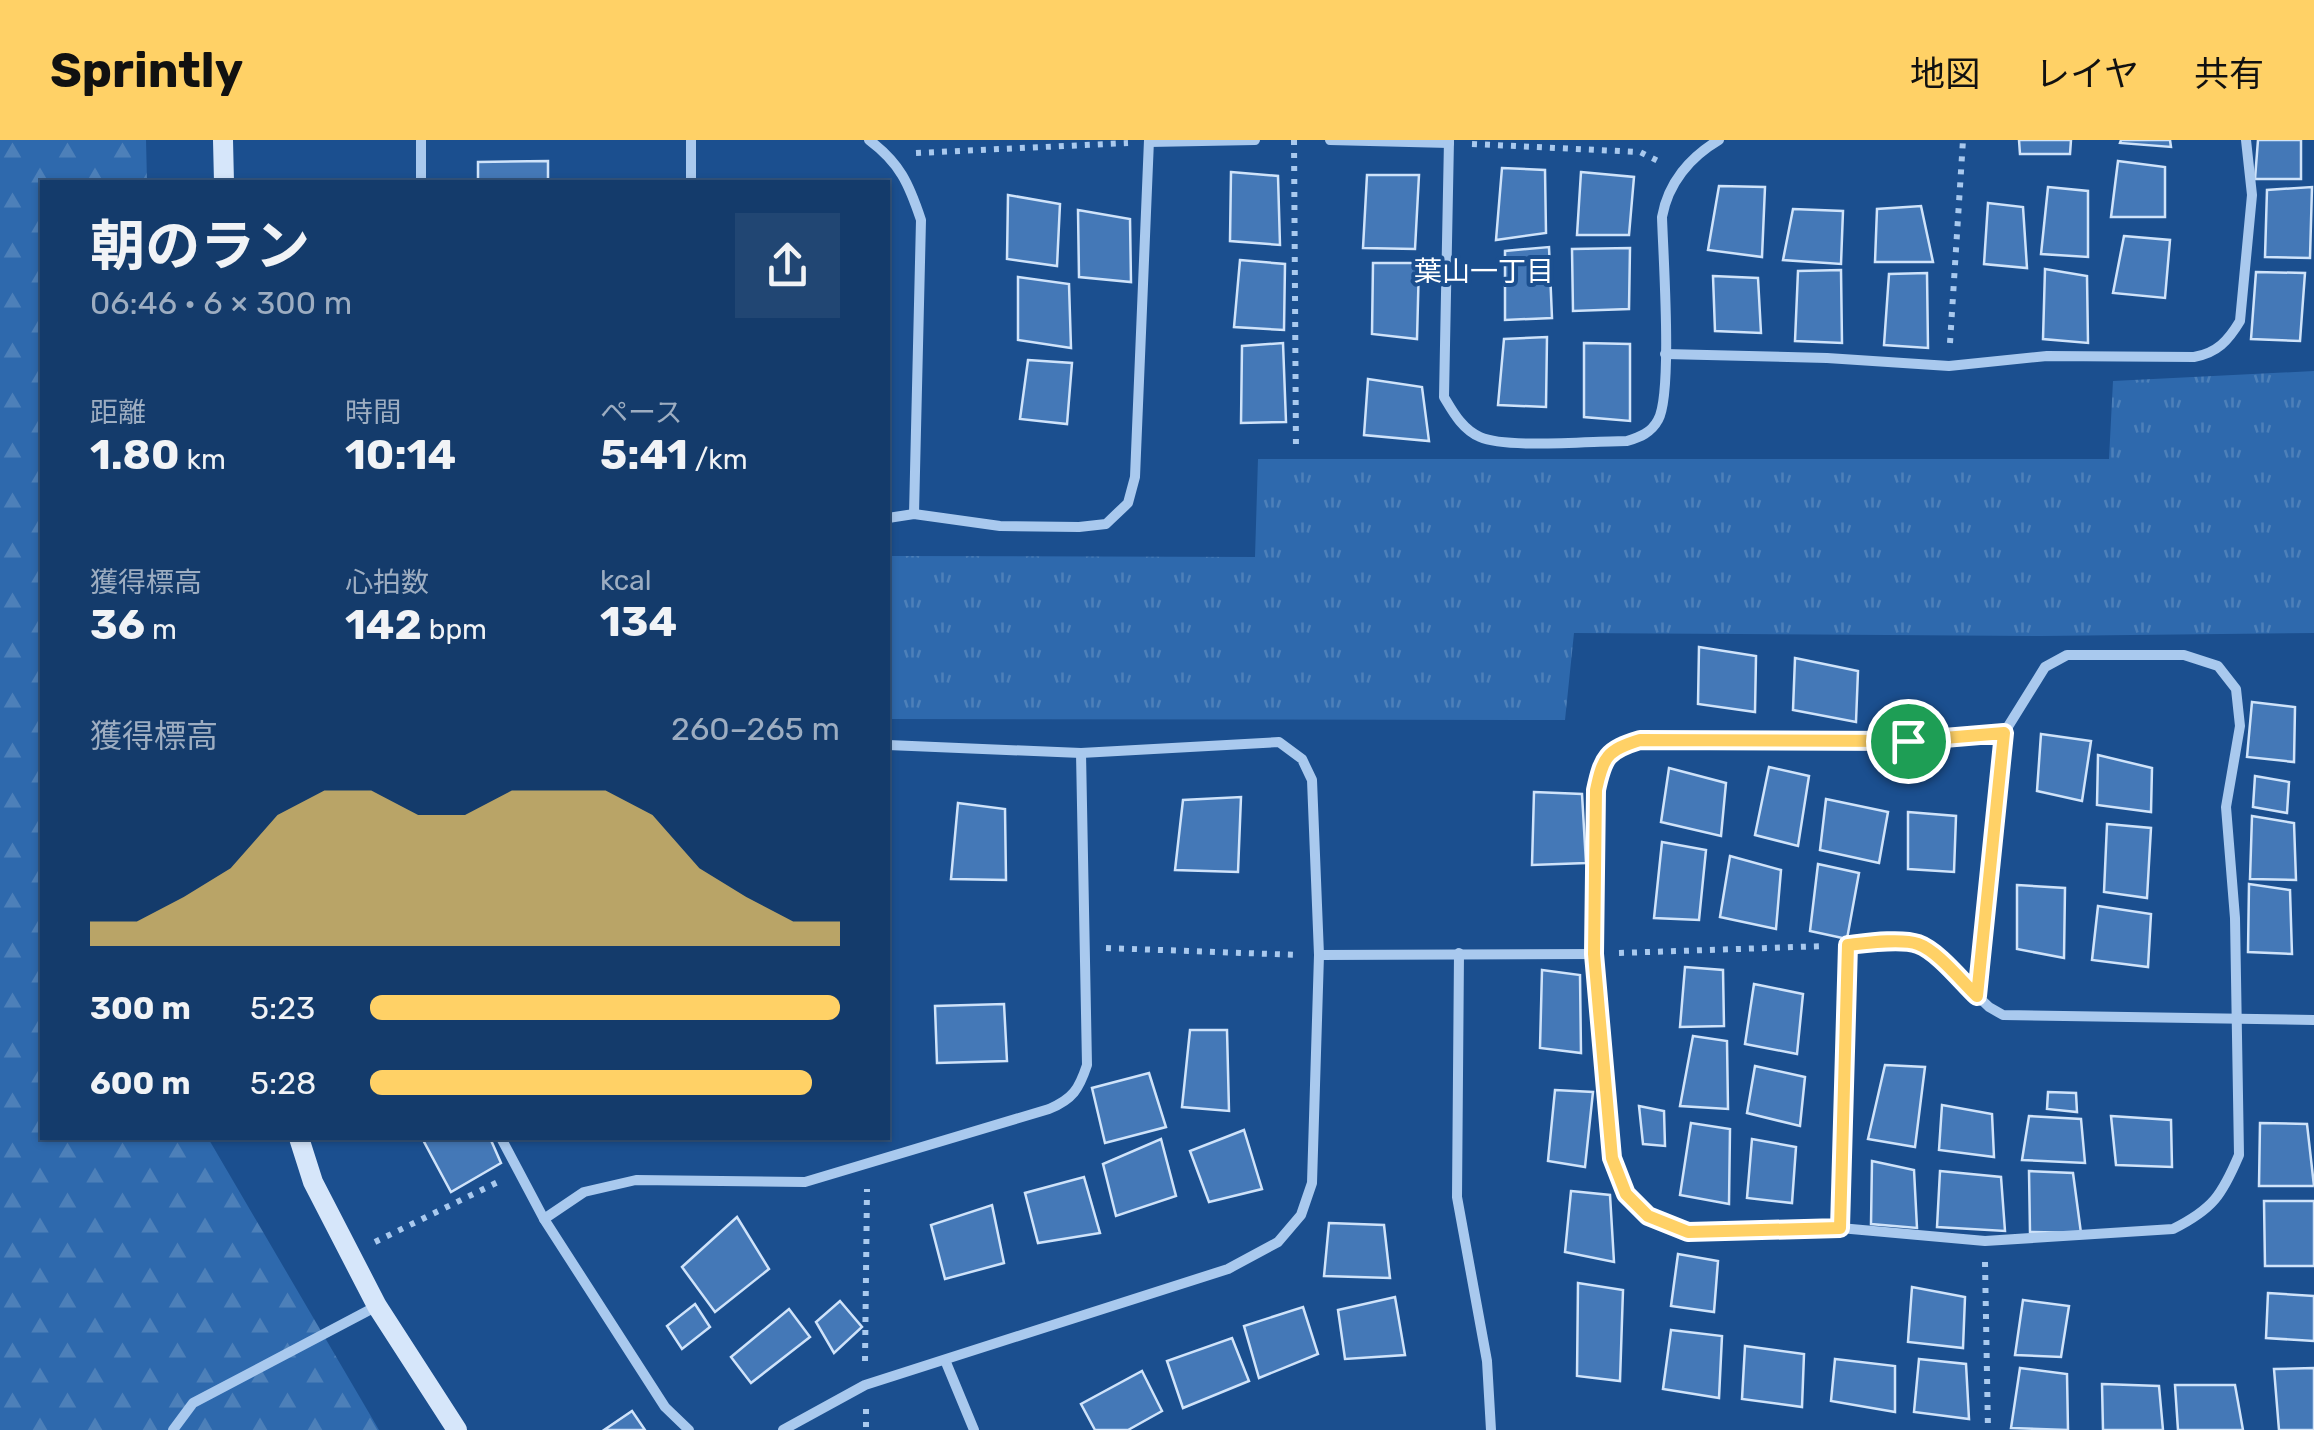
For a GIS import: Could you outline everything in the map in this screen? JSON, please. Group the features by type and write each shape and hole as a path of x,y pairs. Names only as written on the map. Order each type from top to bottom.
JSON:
{"street":[{"path":"224,140 224,180"},
{"path":"421,140 421,180"},
{"path":"691,140 691,180"},
{"path":"869,140 888,154 909,184 921,220 914,514"},
{"path":"890,518 914,514 1000,526 1079,527 1106,524 1128,503 1135,477 1149,141 1255,140"},
{"path":"1330,140 1449,141 1444,397 1458,420 1478,436 1500,442 1627,441 1644,436 1658,420 1664,405 1662,216 1666,196 1681,172 1719,140"},
{"path":"1665,354 1949,366 2047,356 2206,355 2219,348 2240,321 2252,195 2246,140"},
{"path":"2067,655 2184,655 2218,666 2236,689 2240,726 2226,807 2235,918 2239,1155 2224,1189 2196,1217 2172,1229 1985,1241 1840,1228 1688,1232 1648,1216 1626,1194 1612,1158 1594,954 1596,790 1602,764 1618,746 1640,740 1908,741 2004,733 2044,667 2067,655"},
{"path":"783,1430 865,1386 1228,1269 1278,1242 1301,1215 1312,1183 1319,956 1312,780 1302,758 1279,742 1081,753 890,745"},
{"path":"544,1219 584,1192 636,1180 805,1182 1066,1102 1081,1085 1087,1065 1081,753"},
{"path":"1840,1228 1848,945 1919,944 1939,958 1989,1008 2004,1015 2314,1020"},
{"path":"1459,953 1457,1198 1487,1361 1491,1430"},
{"path":"1319,956 1594,954"},
{"path":"300,1140 313,1182 376,1306 457,1430"},
{"path":"502,1140 544,1219 666,1407 688,1430"},
{"path":"173,1430 193,1403 376,1306"},
{"path":"945,1360 974,1430"}],"path":[{"path":"1294,140 1296,452"},
{"path":"1949,366 1963,140"},
{"path":"888,154 1149,141"},
{"path":"1449,141 1640,152 1681,172"},
{"path":"1977,996 2004,733"},
{"path":"1594,954 1848,945"},
{"path":"1085,947 1319,956"},
{"path":"866,1430 867,1164"},
{"path":"350,1254 517,1172"},
{"path":"1985,1241 1988,1430"}],"green space":[{"path":"0,140 146,140 147,180 40,180 40,1140 209,1140 379,1430 0,1430"},
{"path":"2314,371 2314,633 1574,633 1565,720 890,719 890,556 1255,557 1258,459 2109,459 2113,381"}],"building":[{"path":"2019,140 2071,140 2070,154 2020,154"},
{"path":"2170,140 2171,147 2120,143"},
{"path":"2258,140 2301,140 2301,179 2255,179"},
{"path":"548,161 548,180 478,180 478,162"},
{"path":"2118,161 2165,167 2165,217 2111,217"},
{"path":"1502,168 1545,170 1546,233 1496,240"},
{"path":"1231,172 1278,176 1280,245 1230,241"},
{"path":"1581,172 1634,177 1629,235 1577,235"},
{"path":"1367,175 1419,175 1415,249 1363,248"},
{"path":"1719,186 1765,187 1762,257 1708,250"},
{"path":"2048,187 2088,191 2088,257 2041,254"},
{"path":"2312,187 2310,258 2265,257 2267,190"},
{"path":"1008,195 1060,204 1057,266 1007,259"},
{"path":"1988,203 2023,207 2027,268 1984,264"},
{"path":"1921,206 1933,262 1875,262 1877,209"},
{"path":"1793,209 1843,211 1841,264 1783,260"},
{"path":"1078,210 1130,219 1131,282 1079,277"},
{"path":"2124,236 2170,240 2165,298 2113,293"},
{"path":"1549,247 1552,318 1505,320 1505,251"},
{"path":"1630,248 1629,309 1573,311 1572,249"},
{"path":"1240,260 1285,264 1284,330 1234,327"},
{"path":"1373,263 1419,263 1417,339 1372,334"},
{"path":"2045,269 2087,276 2088,343 2043,339"},
{"path":"1841,270 1842,343 1795,341 1798,271"},
{"path":"2256,272 2305,273 2300,341 2251,339"},
{"path":"1927,273 1928,348 1884,345 1889,274"},
{"path":"1713,276 1758,278 1761,333 1715,331"},
{"path":"1018,277 1069,284 1071,348 1018,340"},
{"path":"1547,337 1546,407 1498,405 1504,339"},
{"path":"1283,343 1286,422 1241,423 1242,346"},
{"path":"1584,343 1630,344 1630,421 1584,417"},
{"path":"1028,360 1072,363 1067,424 1020,419"},
{"path":"1368,379 1422,387 1429,441 1364,435"},
{"path":"1699,647 1756,656 1755,712 1698,704"},
{"path":"1795,658 1858,671 1856,722 1793,710"},
{"path":"2252,702 2295,707 2294,762 2247,757"},
{"path":"2041,734 2091,741 2082,801 2037,791"},
{"path":"2098,755 2152,768 2151,812 2097,805"},
{"path":"1769,767 1809,776 1798,846 1755,835"},
{"path":"1669,768 1726,783 1721,836 1661,822"},
{"path":"2255,776 2289,782 2287,813 2253,807"},
{"path":"1534,792 1582,794 1586,863 1532,865"},
{"path":"1241,797 1238,872 1175,870 1183,800"},
{"path":"1826,799 1888,812 1879,863 1820,850"},
{"path":"958,803 1005,809 1006,880 951,879"},
{"path":"1908,812 1956,816 1954,872 1908,869"},
{"path":"2252,816 2294,823 2296,880 2250,879"},
{"path":"2107,824 2151,828 2147,898 2104,892"},
{"path":"1662,842 1706,850 1699,920 1654,918"},
{"path":"1730,856 1781,870 1776,929 1720,917"},
{"path":"1818,864 1859,873 1847,939 1810,931"},
{"path":"2249,884 2290,890 2292,954 2248,952"},
{"path":"2017,885 2065,888 2064,958 2017,949"},
{"path":"2098,906 2151,914 2148,967 2092,960"},
{"path":"1685,967 1723,970 1724,1026 1680,1027"},
{"path":"1542,970 1580,975 1581,1053 1540,1048"},
{"path":"1754,984 1803,994 1797,1054 1745,1044"},
{"path":"1004,1004 1007,1061 937,1063 935,1006"},
{"path":"1190,1030 1227,1030 1229,1111 1182,1107"},
{"path":"1693,1036 1727,1041 1728,1109 1680,1106"},
{"path":"1885,1065 1925,1067 1915,1147 1868,1139"},
{"path":"1755,1066 1805,1077 1800,1126 1747,1113"},
{"path":"1149,1073 1166,1127 1105,1143 1092,1088"},
{"path":"1555,1090 1593,1092 1585,1167 1548,1161"},
{"path":"2048,1092 2076,1093 2077,1112 2047,1109"},
{"path":"1942,1105 1992,1114 1994,1157 1939,1150"},
{"path":"1639,1106 1664,1111 1665,1146 1643,1144"},
{"path":"2029,1116 2081,1119 2085,1163 2022,1160"},
{"path":"2111,1116 2171,1120 2172,1167 2116,1165"},
{"path":"1691,1123 1730,1129 1729,1204 1680,1195"},
{"path":"2260,1123 2307,1124 2314,1186 2259,1186"},
{"path":"1244,1130 1262,1189 1209,1202 1190,1151"},
{"path":"1161,1139 1176,1196 1116,1216 1103,1164"},
{"path":"1752,1139 1796,1147 1792,1203 1747,1198"},
{"path":"423,1140 491,1140 501,1163 451,1192"},
{"path":"1872,1161 1914,1170 1917,1228 1871,1224"},
{"path":"1940,1171 2001,1177 2005,1231 1937,1227"},
{"path":"2029,1171 2073,1173 2081,1233 2030,1232"},
{"path":"1084,1177 1100,1233 1038,1243 1025,1193"},
{"path":"1571,1191 1610,1195 1614,1262 1565,1252"},
{"path":"2264,1201 2314,1201 2314,1266 2265,1266"},
{"path":"992,1205 1004,1263 945,1279 931,1225"},
{"path":"737,1217 769,1269 715,1312 682,1267"},
{"path":"1329,1223 1384,1225 1390,1278 1324,1276"},
{"path":"1678,1254 1718,1261 1714,1312 1671,1306"},
{"path":"1578,1283 1623,1290 1620,1381 1577,1376"},
{"path":"1912,1287 1965,1297 1963,1348 1908,1342"},
{"path":"2268,1293 2314,1296 2314,1341 2266,1338"},
{"path":"1395,1297 1405,1355 1345,1359 1338,1310"},
{"path":"2023,1300 2069,1306 2061,1357 2015,1355"},
{"path":"840,1301 862,1327 834,1353 816,1322"},
{"path":"695,1304 710,1327 682,1349 667,1326"},
{"path":"1303,1307 1318,1354 1259,1378 1244,1326"},
{"path":"789,1309 810,1337 751,1383 731,1357"},
{"path":"1671,1330 1722,1336 1719,1398 1663,1389"},
{"path":"1232,1338 1249,1381 1183,1408 1167,1361"},
{"path":"1745,1346 1804,1354 1802,1407 1742,1399"},
{"path":"1835,1359 1895,1366 1895,1412 1831,1401"},
{"path":"1919,1359 1966,1364 1969,1419 1914,1412"},
{"path":"2020,1368 2067,1374 2068,1430 2011,1428"},
{"path":"2314,1368 2314,1430 2279,1430 2274,1369"},
{"path":"1142,1371 1162,1411 1128,1430 1095,1430 1081,1404"},
{"path":"2102,1384 2159,1386 2163,1430 2103,1430"},
{"path":"2175,1385 2235,1385 2243,1430 2178,1430"},
{"path":"632,1411 645,1430 604,1430"}],"district":[{"name":"葉山一丁目","path":"1484,271"}],"route":[{"path":"2004,733 1977,996 1919,944 1848,945 1840,1228 1688,1232 1648,1216 1626,1194 1612,1158 1594,954 1596,790 1602,764 1618,746 1640,740 1908,741 2004,733"}]}
